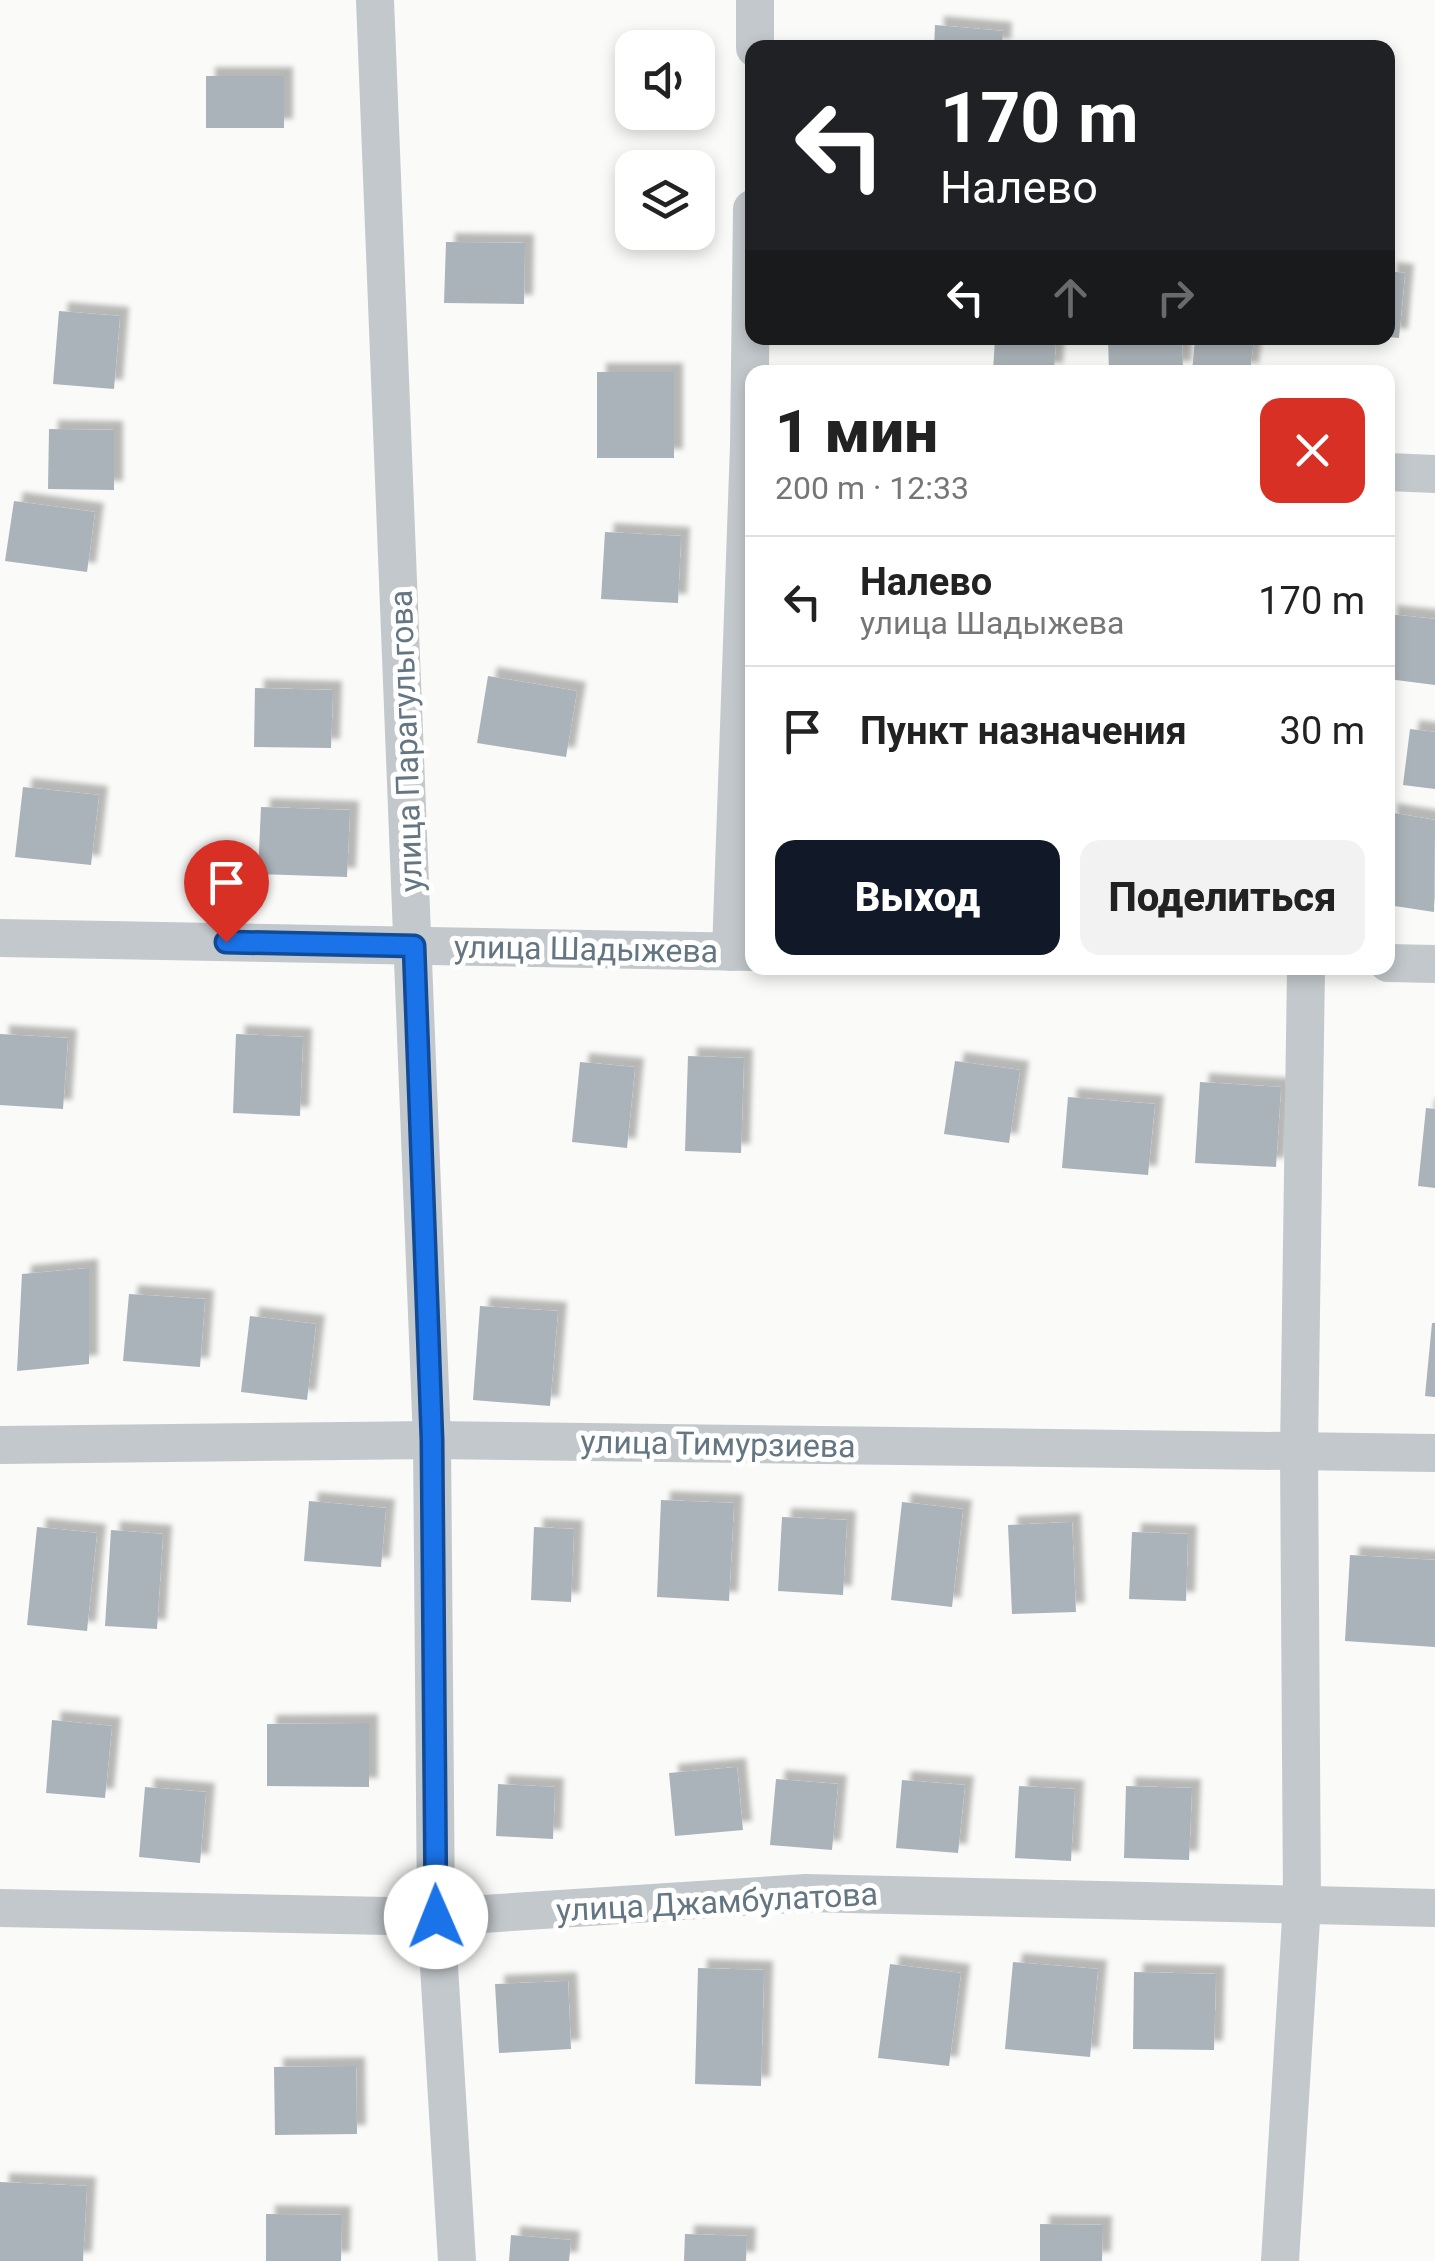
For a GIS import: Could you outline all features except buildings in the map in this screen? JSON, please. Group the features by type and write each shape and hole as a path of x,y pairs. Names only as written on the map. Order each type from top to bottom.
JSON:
{"street":[{"name":"улица Парагульгова","path":"375,0 432,1440 436,1917 457,2261"},
{"path":"754,40 755,0"},
{"path":"1395,472 1435,474"},
{"path":"742,952 745,783"},
{"name":"улица Шадыжева","path":"0,938 742,952"},
{"path":"1395,963 1435,964"},
{"path":"1280,2261 1302,1902 1300,1452 1306,975"},
{"name":"улица Тимурзиева","path":"0,1445 432,1440 1435,1453"},
{"name":"улица Джамбулатова","path":"0,1908 436,1917 806,1892 1435,1908"}],"route":[{"path":"226,942 414,946 432,1440 436,1917"}]}
